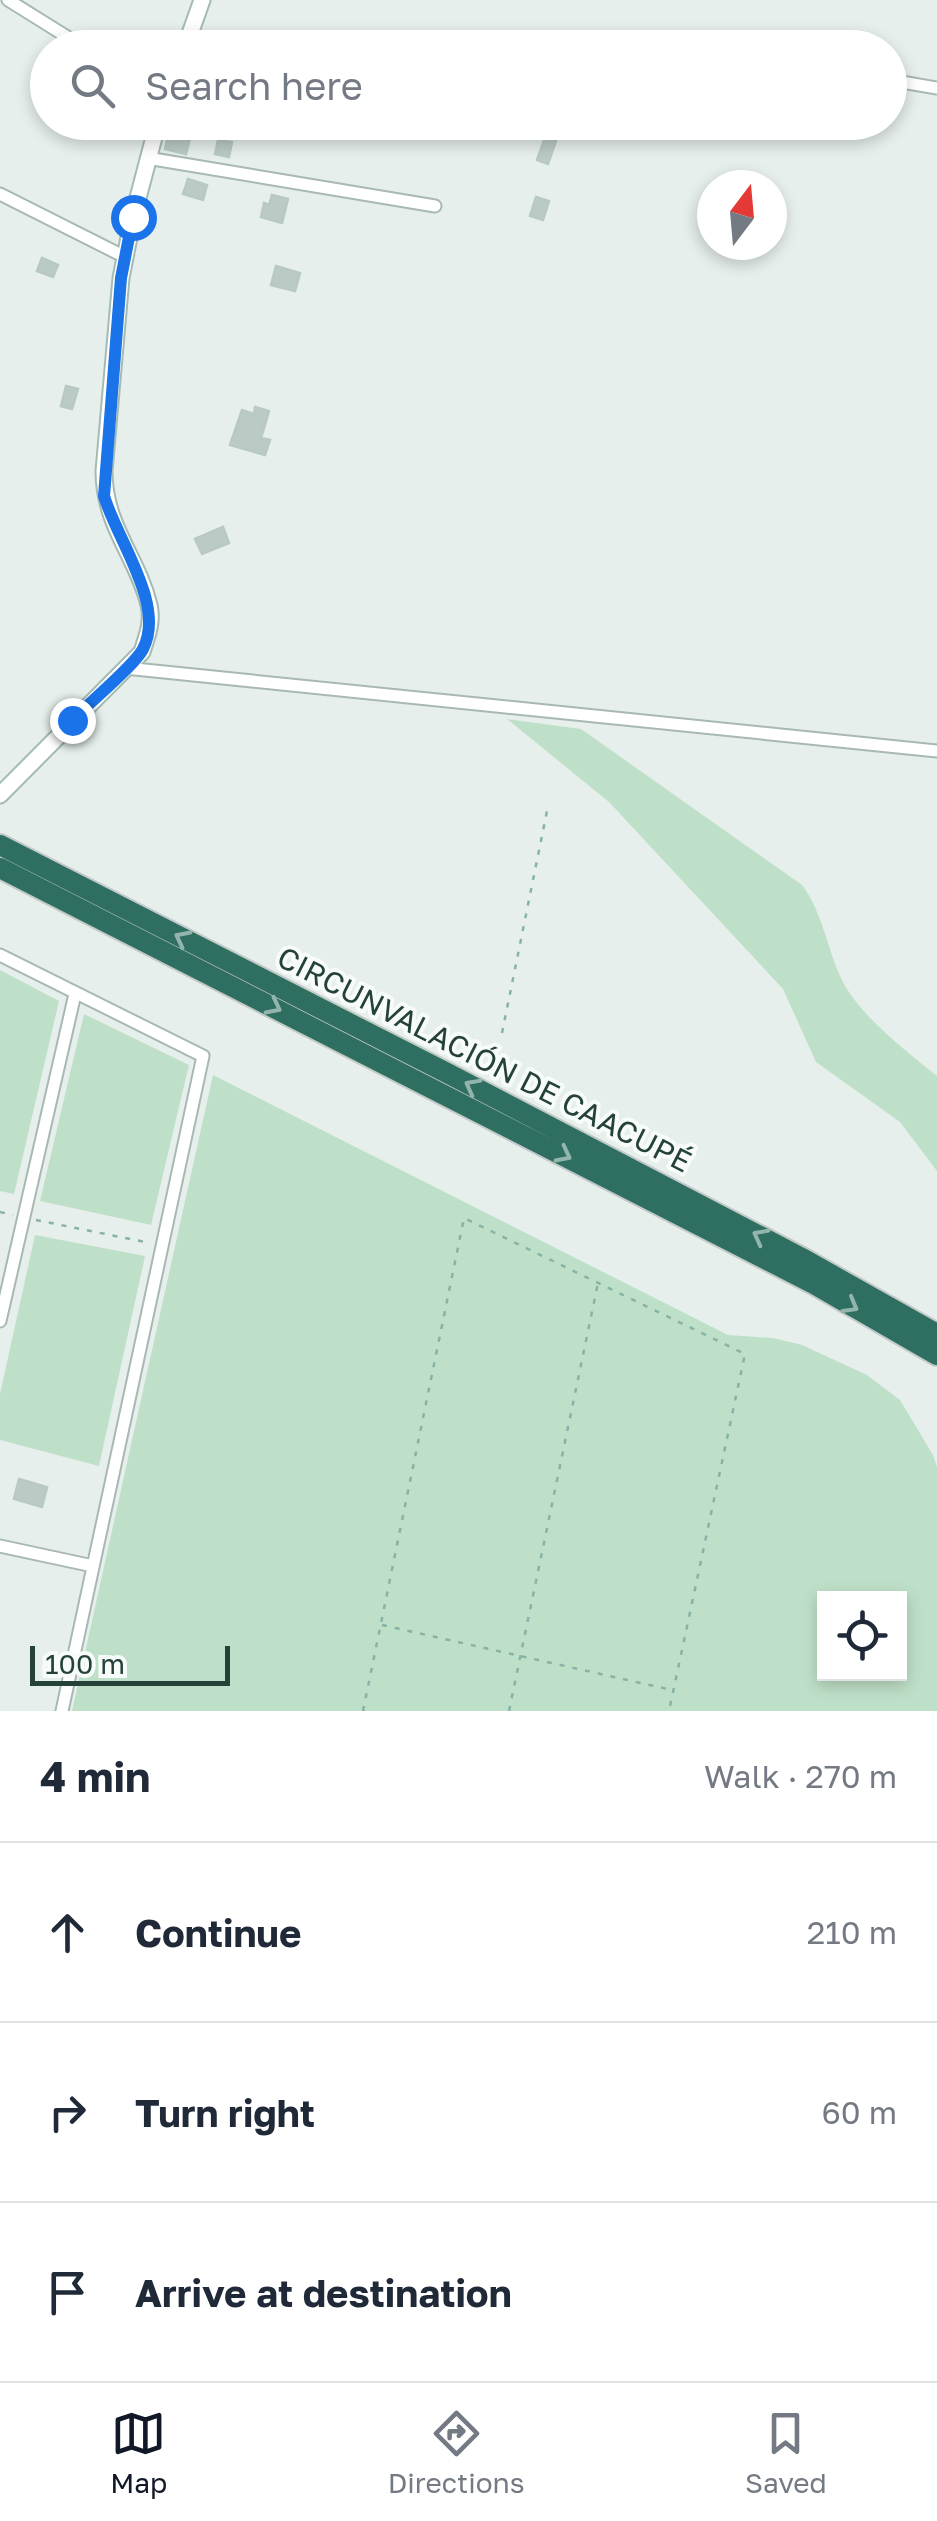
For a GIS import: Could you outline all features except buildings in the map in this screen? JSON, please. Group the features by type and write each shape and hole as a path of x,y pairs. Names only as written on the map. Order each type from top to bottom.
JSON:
{"highway":[{"name":"CIRCUNVALACIÓN DE CAACUPÉ","path":"0,845 626,1166 937,1334"},
{"name":"CIRCUNVALACIÓN DE CAACUPÉ","path":"0,868 797,1275 937,1355"}],"street":[{"path":"8,0 57,30"},
{"path":"191,30 202,0"},
{"path":"907,83 937,88"},
{"path":"0,795 142,652 150,627 150,607 104,496 125,257 152,140"},
{"path":"147,158 436,206"},
{"path":"0,194 125,257"},
{"path":"125,668 937,752"},
{"path":"0,956 203,1056 62,1711"},
{"path":"0,1321 75,994"},
{"path":"0,1546 93,1566"}],"path":[{"path":"502,1033 547,811"},
{"path":"0,1212 162,1246"},
{"path":"363,1711 464,1218 745,1354 669,1711"},
{"path":"509,1711 598,1283"},
{"path":"380,1624 673,1690"}],"green space":[{"path":"507,719 581,729 802,885 850,993 885,1032 937,1076 937,1171 900,1122 816,1062 783,989 609,802"},
{"path":"0,970 59,1001 14,1194 0,1191"},
{"path":"84,1014 189,1065 151,1225 40,1201"},
{"path":"213,1075 728,1335 773,1338 802,1345 867,1375 900,1400 937,1467 937,1711 72,1711"},
{"path":"35,1235 145,1256 99,1466 0,1440 0,1394"}],"route":[{"path":"72,720 142,652 150,627 150,607 104,496 121,278 133,217"}]}
